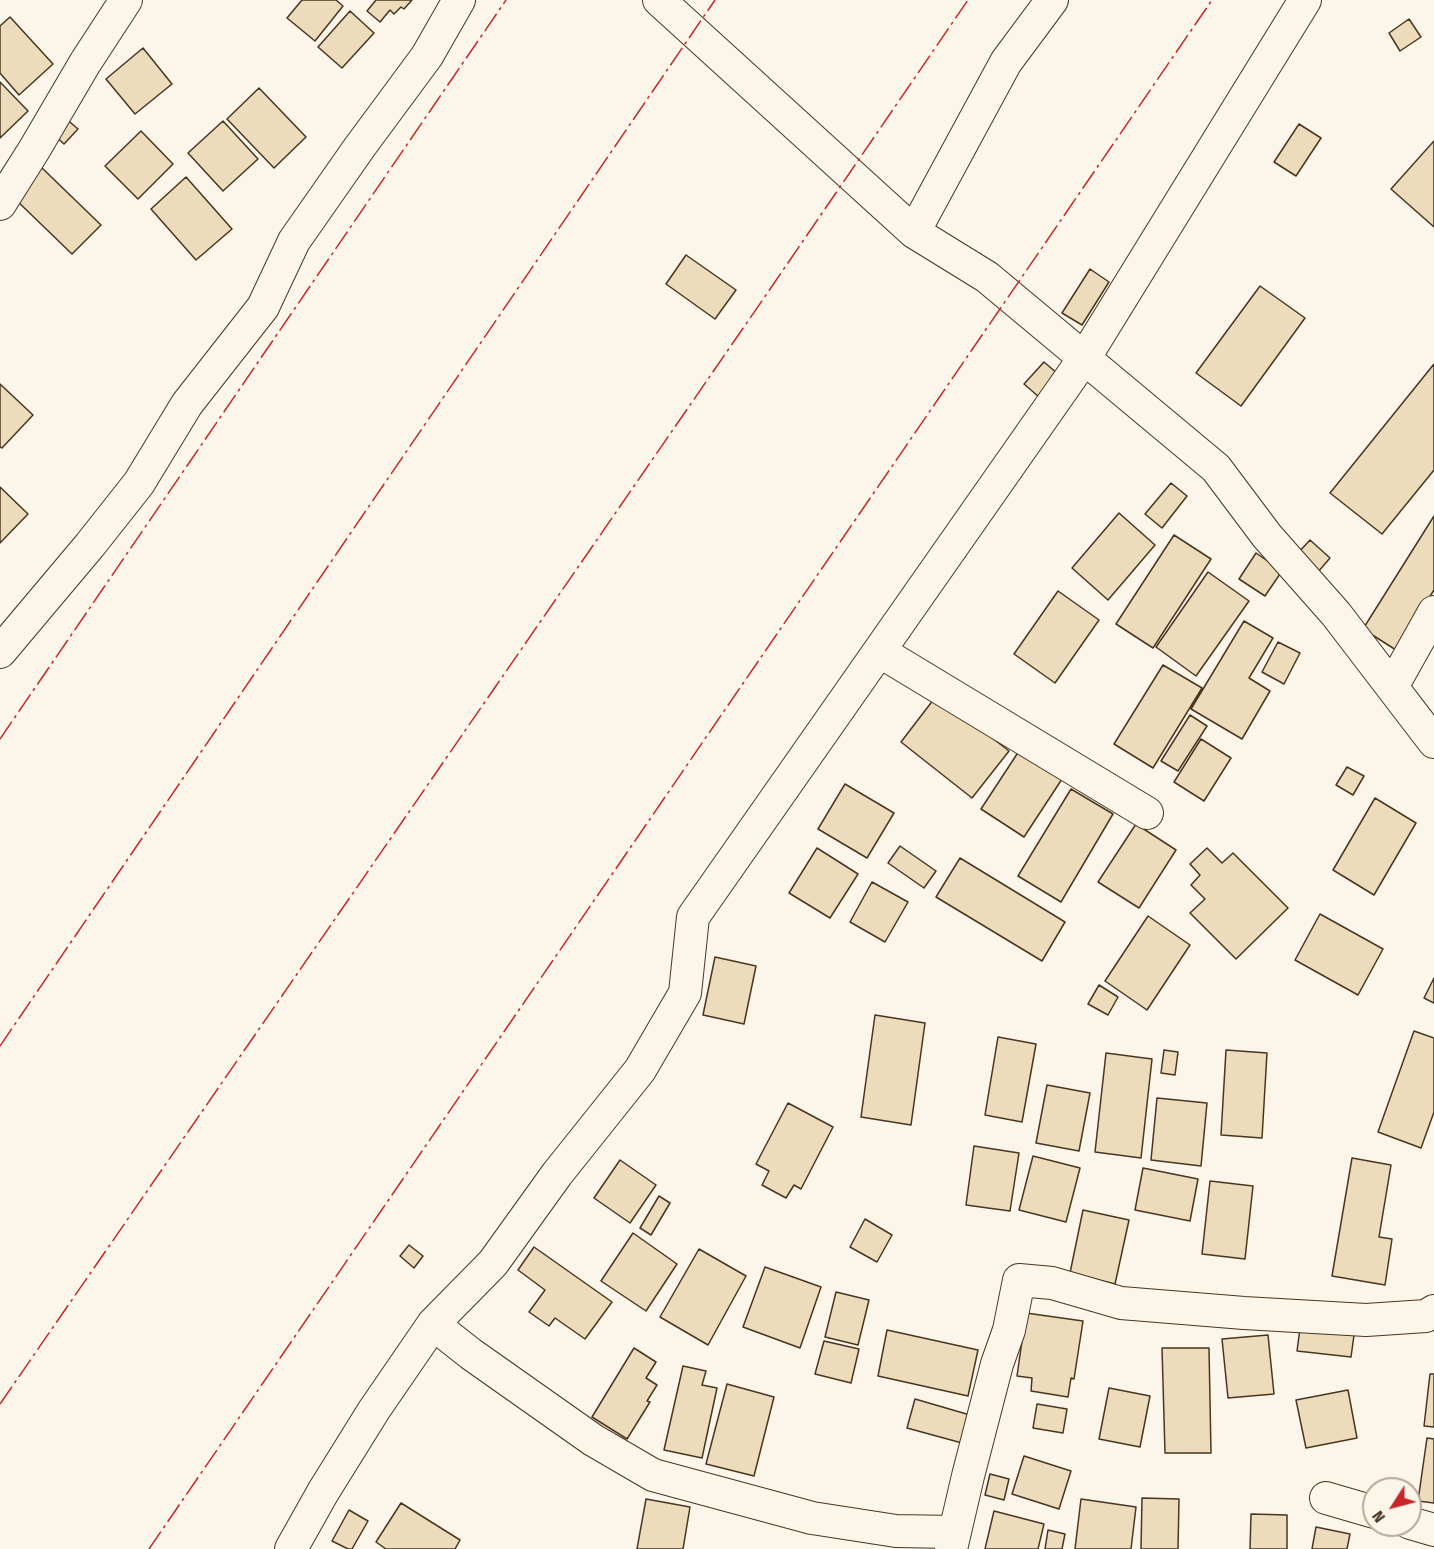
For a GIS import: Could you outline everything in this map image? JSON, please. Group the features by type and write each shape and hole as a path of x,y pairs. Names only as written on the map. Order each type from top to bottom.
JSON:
{"street":[{"path":"3,190 34,150 85,63 126,0"},
{"path":"0,652 139,483 187,404 263,306 294,241 427,56 459,0"},
{"path":"659,0 914,232 987,277 1216,468 1267,536 1336,614 1434,742"},
{"path":"914,232 1006,62 1052,0"},
{"path":"291,1549 374,1410 433,1324 493,1263 557,1174 640,1070 685,993 693,917 1085,357 1305,0"},
{"path":"1392,687 1434,612"},
{"path":"879,651 1147,813"},
{"path":"433,1324 593,1440 653,1475 812,1518 953,1540 994,1375 1009,1330 1019,1281 1052,1283 1121,1303 1244,1313 1366,1320 1426,1316 1434,1311"},
{"path":"1326,1498 1362,1508"}],"building":[{"path":"302,0 336,0 343,6 315,41 287,18"},
{"path":"376,0 412,0 404,9 401,7 394,14 390,10 380,22 367,11"},
{"path":"350,11 374,33 342,68 318,47"},
{"path":"10,17 53,64 19,95 0,73 0,26"},
{"path":"1409,19 1421,37 1400,51 1389,33"},
{"path":"143,48 172,84 135,114 106,79"},
{"path":"0,82 28,111 0,138"},
{"path":"259,88 306,137 274,168 227,119"},
{"path":"64,117 78,129 64,144 51,132"},
{"path":"223,121 258,159 223,191 188,153"},
{"path":"1299,124 1321,138 1296,176 1274,162"},
{"path":"141,131 173,164 138,199 105,166"},
{"path":"1434,141 1434,227 1391,189"},
{"path":"41,167 101,225 72,254 13,197"},
{"path":"186,177 232,229 196,260 151,209"},
{"path":"686,255 736,290 715,319 666,284"},
{"path":"1090,269 1109,282 1082,325 1062,313"},
{"path":"1260,286 1305,318 1241,406 1196,373"},
{"path":"1044,362 1058,374 1039,397 1024,384"},
{"path":"1434,364 1434,470 1382,534 1330,493"},
{"path":"0,384 33,415 2,448 0,447"},
{"path":"1171,483 1187,496 1162,528 1145,514"},
{"path":"0,487 28,514 0,543"},
{"path":"1119,513 1155,545 1108,600 1072,568"},
{"path":"1434,516 1434,590 1396,650 1363,629"},
{"path":"1174,535 1211,559 1153,648 1116,624"},
{"path":"1310,540 1330,558 1318,572 1297,554"},
{"path":"1256,553 1282,571 1265,596 1239,579"},
{"path":"1208,572 1249,601 1196,676 1156,647"},
{"path":"1058,591 1099,620 1055,683 1014,654"},
{"path":"1244,621 1273,638 1249,678 1270,691 1242,739 1191,709"},
{"path":"1278,642 1300,653 1284,684 1262,672"},
{"path":"1163,665 1202,688 1153,768 1114,744"},
{"path":"937,695 1009,751 972,798 901,742"},
{"path":"1190,715 1207,726 1178,771 1161,761"},
{"path":"1201,739 1231,758 1204,801 1174,782"},
{"path":"1019,751 1062,779 1024,837 981,809"},
{"path":"1347,767 1364,776 1353,795 1336,785"},
{"path":"845,784 894,813 867,858 818,829"},
{"path":"1071,789 1113,814 1061,902 1018,876"},
{"path":"1375,798 1416,823 1374,895 1333,870"},
{"path":"1136,824 1176,850 1139,908 1098,882"},
{"path":"900,846 936,871 924,888 888,863"},
{"path":"817,848 858,874 830,918 789,893"},
{"path":"1207,848 1222,863 1233,853 1288,908 1236,959 1190,913 1205,899 1191,885 1200,875 1190,864"},
{"path":"960,858 1065,922 1042,961 936,897"},
{"path":"872,882 908,902 885,942 850,922"},
{"path":"1320,914 1383,949 1358,995 1295,960"},
{"path":"1148,916 1190,945 1147,1010 1105,981"},
{"path":"715,957 756,966 744,1024 703,1015"},
{"path":"1434,978 1434,1003 1424,998"},
{"path":"1099,985 1118,997 1108,1015 1088,1004"},
{"path":"875,1015 925,1023 911,1125 861,1117"},
{"path":"1414,1031 1434,1038 1434,1112 1421,1148 1378,1132"},
{"path":"998,1037 1036,1044 1022,1122 985,1115"},
{"path":"1164,1050 1178,1052 1175,1075 1161,1073"},
{"path":"1226,1050 1267,1053 1262,1138 1221,1135"},
{"path":"1106,1053 1152,1059 1141,1158 1095,1152"},
{"path":"1047,1085 1090,1093 1079,1151 1036,1143"},
{"path":"1157,1098 1207,1103 1201,1166 1151,1160"},
{"path":"788,1103 833,1127 801,1189 794,1185 786,1198 762,1185 769,1171 756,1164"},
{"path":"974,1146 1019,1153 1010,1211 966,1205"},
{"path":"1033,1156 1080,1168 1066,1222 1019,1210"},
{"path":"1352,1158 1391,1165 1379,1237 1392,1239 1385,1285 1332,1276"},
{"path":"620,1160 656,1185 630,1223 594,1198"},
{"path":"1143,1168 1198,1179 1190,1221 1135,1210"},
{"path":"1210,1181 1253,1186 1245,1259 1202,1254"},
{"path":"659,1196 670,1203 651,1235 640,1228"},
{"path":"1083,1210 1129,1220 1115,1284 1070,1273"},
{"path":"865,1219 892,1235 877,1262 850,1247"},
{"path":"633,1233 677,1264 646,1311 601,1281"},
{"path":"409,1245 423,1256 414,1268 400,1256"},
{"path":"534,1247 612,1302 585,1339 555,1318 549,1326 529,1312 545,1290 518,1270"},
{"path":"699,1249 746,1276 708,1345 660,1317"},
{"path":"765,1267 821,1287 800,1348 743,1327"},
{"path":"836,1292 869,1300 858,1345 825,1337"},
{"path":"1026,1313 1083,1321 1074,1379 1071,1378 1068,1397 1031,1391 1032,1378 1017,1376"},
{"path":"1301,1321 1355,1328 1351,1357 1297,1351"},
{"path":"887,1330 978,1350 968,1396 878,1376"},
{"path":"1268,1335 1274,1394 1228,1398 1222,1339"},
{"path":"824,1341 859,1349 851,1383 815,1374"},
{"path":"634,1348 656,1362 646,1378 657,1385 647,1401 650,1402 627,1439 592,1417"},
{"path":"1162,1348 1209,1348 1211,1453 1165,1453"},
{"path":"683,1366 706,1371 702,1385 717,1388 702,1458 664,1450"},
{"path":"1430,1374 1434,1374 1434,1427 1424,1426"},
{"path":"727,1384 774,1397 754,1476 706,1464"},
{"path":"1109,1388 1150,1396 1140,1447 1099,1439"},
{"path":"1348,1390 1357,1438 1306,1448 1296,1400"},
{"path":"915,1399 970,1415 962,1443 907,1428"},
{"path":"1037,1404 1067,1409 1063,1433 1033,1428"},
{"path":"1427,1438 1434,1439 1434,1503 1422,1502 1421,1477"},
{"path":"1024,1456 1071,1471 1059,1509 1012,1494"},
{"path":"990,1474 1009,1479 1004,1500 985,1495"},
{"path":"1142,1498 1179,1499 1178,1549 1141,1549"},
{"path":"646,1499 690,1507 683,1549 637,1549"},
{"path":"1081,1499 1136,1507 1131,1549 1075,1549"},
{"path":"401,1503 460,1540 455,1549 386,1549 376,1542"},
{"path":"349,1510 368,1521 352,1549 332,1541"},
{"path":"994,1511 1044,1524 1038,1549 985,1549"},
{"path":"1251,1514 1287,1515 1287,1549 1250,1549"},
{"path":"1316,1527 1350,1534 1347,1549 1312,1549"},
{"path":"1048,1530 1065,1534 1062,1549 1045,1549"}],"power":[{"path":"0,739 506,0"},
{"path":"0,1046 715,0"},
{"path":"0,1404 968,0"},
{"path":"149,1549 1212,0"}]}
